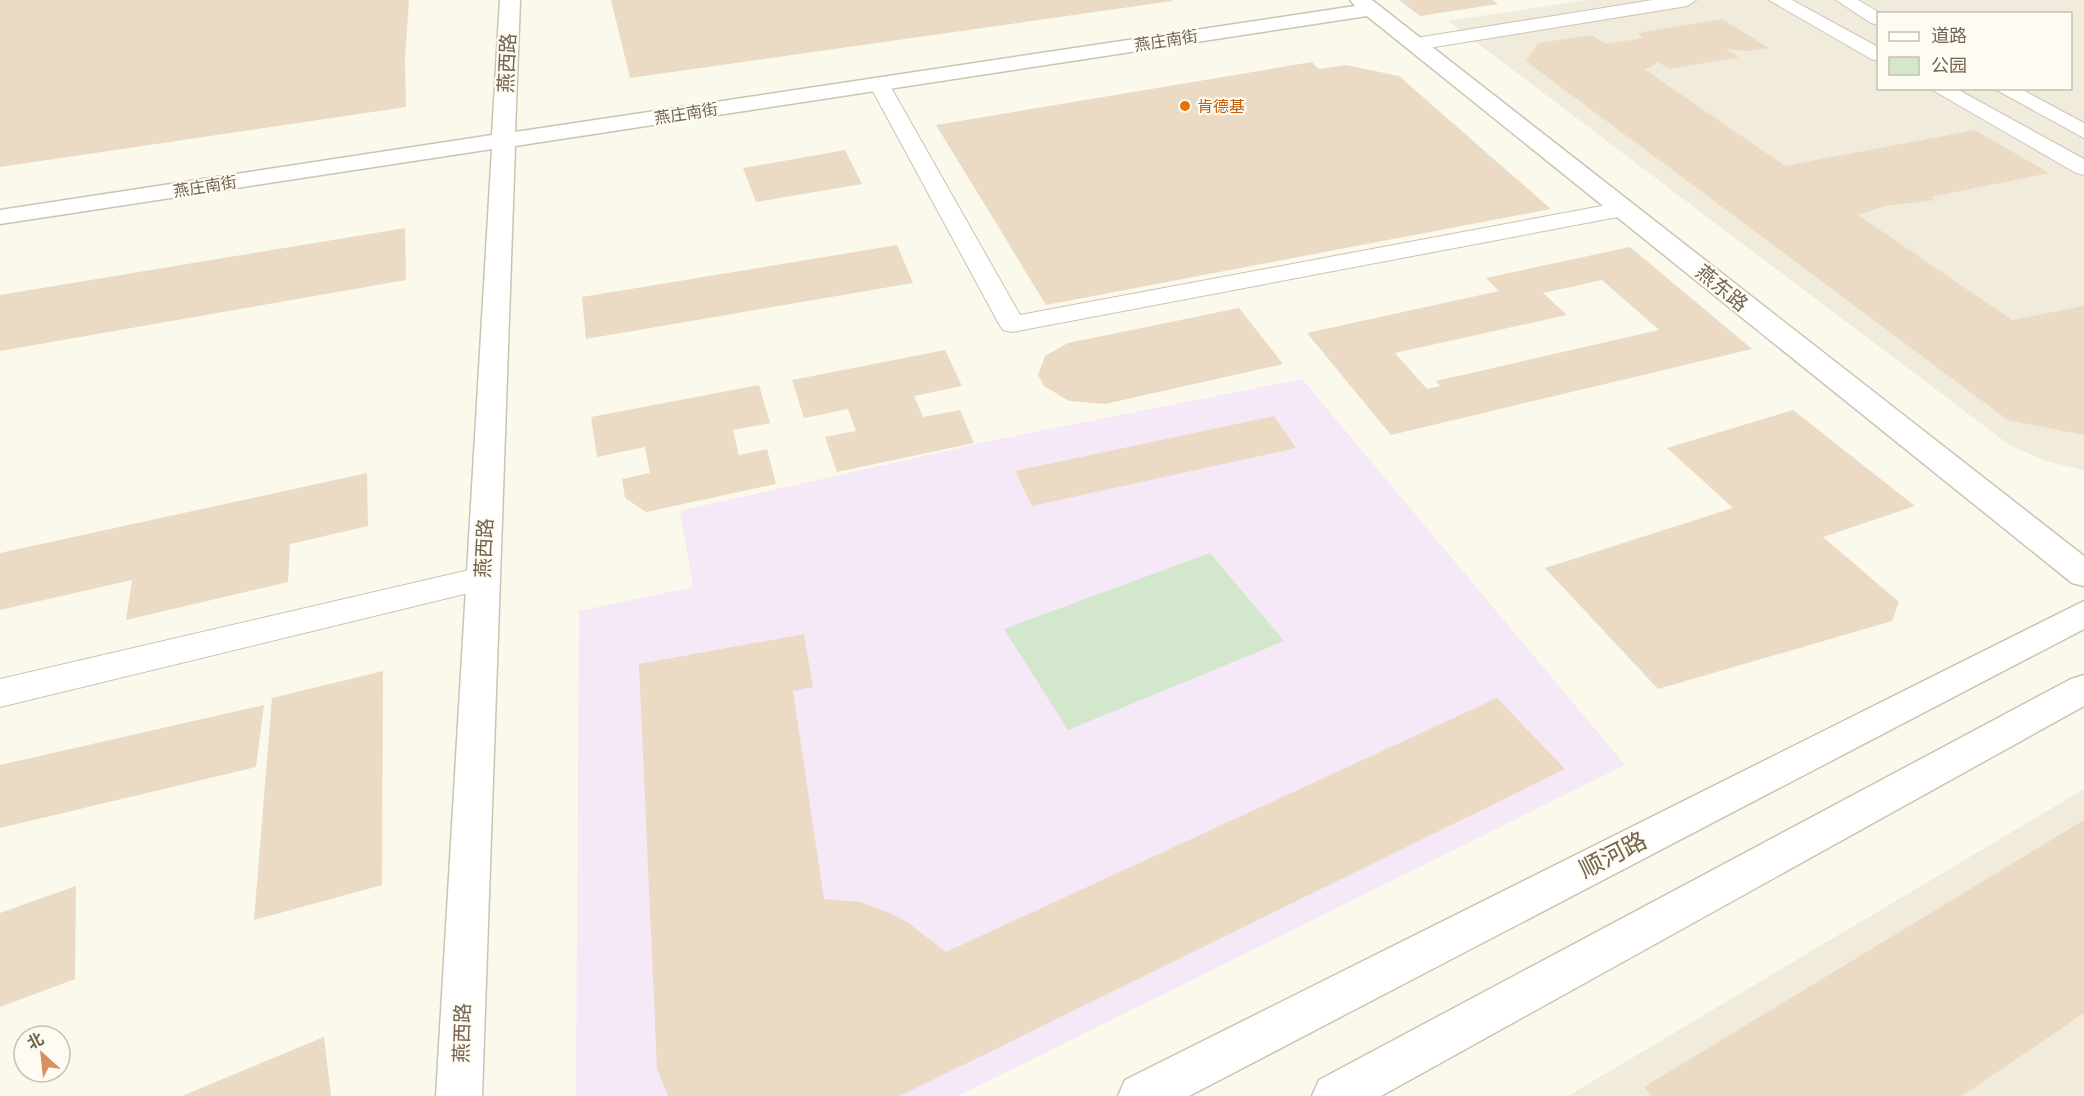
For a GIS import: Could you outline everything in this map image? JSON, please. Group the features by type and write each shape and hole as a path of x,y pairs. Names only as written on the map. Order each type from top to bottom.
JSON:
{"street":[{"name":"燕西路","path":"459,1096 510,0"},
{"name":"燕庄南街","path":"0,217 879,84 1366,4"},
{"name":"燕东路","path":"1366,4 2084,574"},
{"name":"顺河路","path":"1142,1096 2084,614"},
{"path":"1335,1096 2084,689"}],"lane":[{"path":"1416,44 1687,0"},
{"path":"1778,0 1877,55"},
{"path":"1845,0 1877,18"},
{"path":"879,84 1012,324 1623,209"},
{"path":"1942,90 2084,168"},
{"path":"2007,90 2084,132"},
{"path":"0,693 482,579"}],"shaded area":[{"path":"1586,0 2084,0 2084,470 2045,461 2008,444 1448,21"},
{"path":"1302,379 1625,765 958,1096 576,1096 579,611 693,587 680,511 995,440"},
{"path":"2084,789 2084,1096 1568,1096"}],"green space":[{"path":"1210,553 1284,641 1068,730 1004,629"}],"building":[{"path":"0,0 409,0 405,60 406,107 0,167"},
{"path":"611,0 1172,0 1172,1 630,78"},
{"path":"1399,0 1492,0 1498,4 1420,16"},
{"path":"1722,19 1769,48 1748,51 1726,49 1739,57 1669,69 1658,62 1644,69 1785,166 1975,130 2049,173 1931,197 1935,200 1884,206 1858,215 2012,320 2084,306 2084,435 2008,420 1526,61 1538,43 1592,35 1606,44 1643,38 1637,33"},
{"path":"1312,62 1319,69 1346,65 1399,76 1551,209 1046,305 936,125"},
{"path":"845,150 862,184 756,202 743,168"},
{"path":"405,228 406,280 0,351 0,295"},
{"path":"897,245 913,283 586,339 582,297"},
{"path":"1630,247 1752,349 1391,435 1307,333 1499,291 1486,278","holes":["1602,280 1659,330 1436,381 1440,386 1427,389 1395,353 1567,315 1543,293"]},
{"path":"1239,308 1283,364 1105,404 1069,401 1044,386 1038,375 1045,356 1068,343"},
{"path":"945,350 962,386 914,396 923,417 960,410 974,443 837,472 825,437 856,431 848,409 804,418 792,380"},
{"path":"759,385 770,423 733,430 739,455 767,449 776,484 646,512 625,498 622,479 650,473 645,447 597,457 591,417"},
{"path":"1793,410 1915,506 1823,537 1899,602 1892,621 1658,689 1545,568 1733,508 1667,448"},
{"path":"1274,416 1296,448 1032,506 1015,471"},
{"path":"367,473 368,526 290,544 288,582 126,620 132,580 0,610 0,553"},
{"path":"804,634 813,687 793,691 824,899 860,902 890,913 907,922 946,952 1497,698 1565,769 900,1096 668,1096 657,1069 639,664"},
{"path":"383,671 382,885 254,920 272,698"},
{"path":"264,705 256,767 0,828 0,765"},
{"path":"2084,820 2084,1013 1962,1096 1652,1096 1644,1087"},
{"path":"76,886 75,979 0,1007 0,913"},
{"path":"324,1037 331,1096 182,1096"}],"place":[{"name":"肯德基","path":"1185,106"}]}
